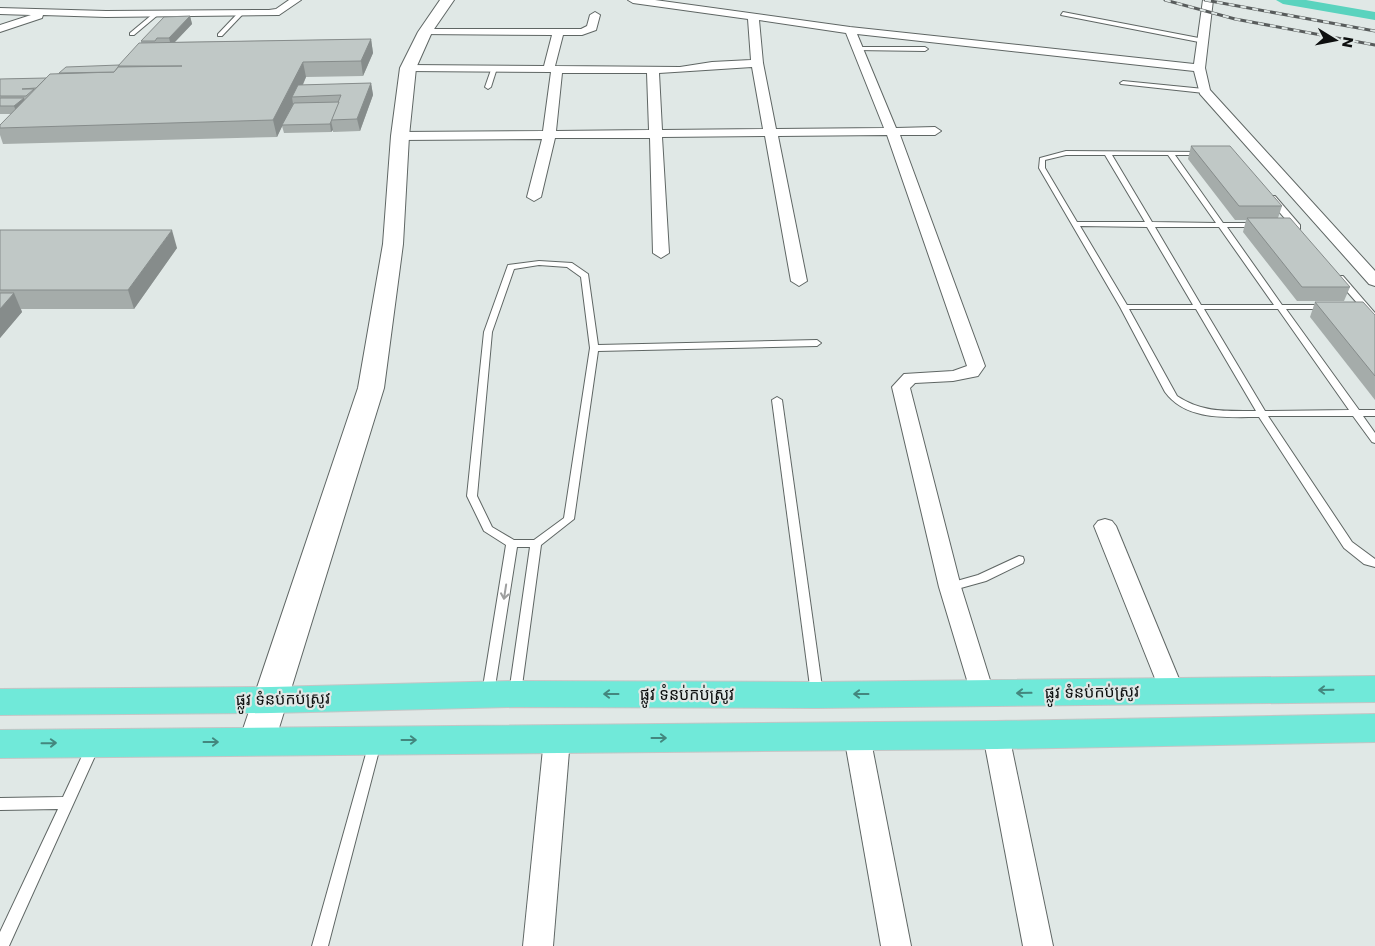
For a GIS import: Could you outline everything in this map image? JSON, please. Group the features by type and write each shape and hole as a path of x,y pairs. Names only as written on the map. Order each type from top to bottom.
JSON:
{"main road":[{"name":"ផ្លូវ ទំនប់កប់ស្រូវ","path":"0,702 271,700 501,694 817,695 1375,690"},
{"path":"0,744 996,735 1375,728"}],"street":[{"path":"0,30 50,12 74,0"},
{"path":"0,11 240,14 279,12 296,0"},
{"path":"257,741 371,388 393,244 400,136 408,68 425,32 447,0"},
{"path":"633,0 850,30 1199,68"},
{"path":"1208,0 1199,68 1204,91 1375,282"},
{"path":"425,32 558,32 590,30 595,15"},
{"path":"753,17 757,63 799,281"},
{"path":"850,30 892,132 976,366 972,372 953,376 910,378 901,387 950,587 982,693"},
{"path":"534,197 549,136 553,69 558,32"},
{"path":"408,68 680,70 712,65 757,63"},
{"path":"653,70 661,253"},
{"path":"400,136 935,131"},
{"path":"1105,526 1172,691"},
{"path":"996,735 1038,946"},
{"path":"857,736 896,946"},
{"path":"538,946 557,738"}],"lane":[{"path":"132,34 156,14"},
{"path":"220,35 240,14"},
{"path":"1063,14 1204,41"},
{"path":"858,49 925,49"},
{"path":"488,87 494,68"},
{"path":"1123,83 1204,91"},
{"path":"1214,153 1066,153 1042,159 1042,168 1124,307 1174,398 1197,410 1213,414 1375,413"},
{"path":"1170,153 1219,225 1375,440"},
{"path":"1108,154 1262,414 1348,545 1368,561 1375,563"},
{"path":"1266,190 1301,232"},
{"path":"1074,224 1266,224"},
{"path":"1286,224 1295,224"},
{"path":"540,263 569,265 585,276 594,348 569,519 536,543 512,544 488,530 472,496 488,332 511,267 540,263"},
{"path":"1333,269 1375,318"},
{"path":"1124,307 1337,307"},
{"path":"1356,307 1365,307"},
{"path":"594,348 817,343"},
{"path":"777,400 817,695"},
{"path":"501,694 536,543"},
{"path":"501,694 512,544"},
{"path":"950,587 982,578 1019,560"},
{"path":"320,946 376,740"},
{"path":"1,946 95,742"},
{"path":"0,804 67,803"}],"building":[{"path":"190,16 169,38 141,41 164,17"},
{"path":"371,39 361,61 303,62 273,120 0,128 0,125 50,74 114,72 118,67 182,66 118,66 139,43"},
{"path":"119,65 114,72 59,73 66,67"},
{"path":"46,78 36,88 22,89 34,89 26,96 0,96 0,79"},
{"path":"371,83 357,119 331,120 341,95 292,97 298,85"},
{"path":"0,98 24,98 14,106 0,106"},
{"path":"339,102 330,124 282,125 294,103"},
{"path":"1191,146 1230,146 1282,206 1239,206"},
{"path":"1247,218 1290,218 1350,287 1302,287"},
{"path":"0,230 172,230 128,290 0,290"},
{"path":"0,293 14,293 0,309"},
{"path":"1315,302 1363,302 1375,315 1375,376"}],"waterway":[{"path":"1283,0 1375,16"}],"railway":[{"path":"1165,0 1235,19 1375,45"},
{"path":"1205,0 1375,31"}]}
